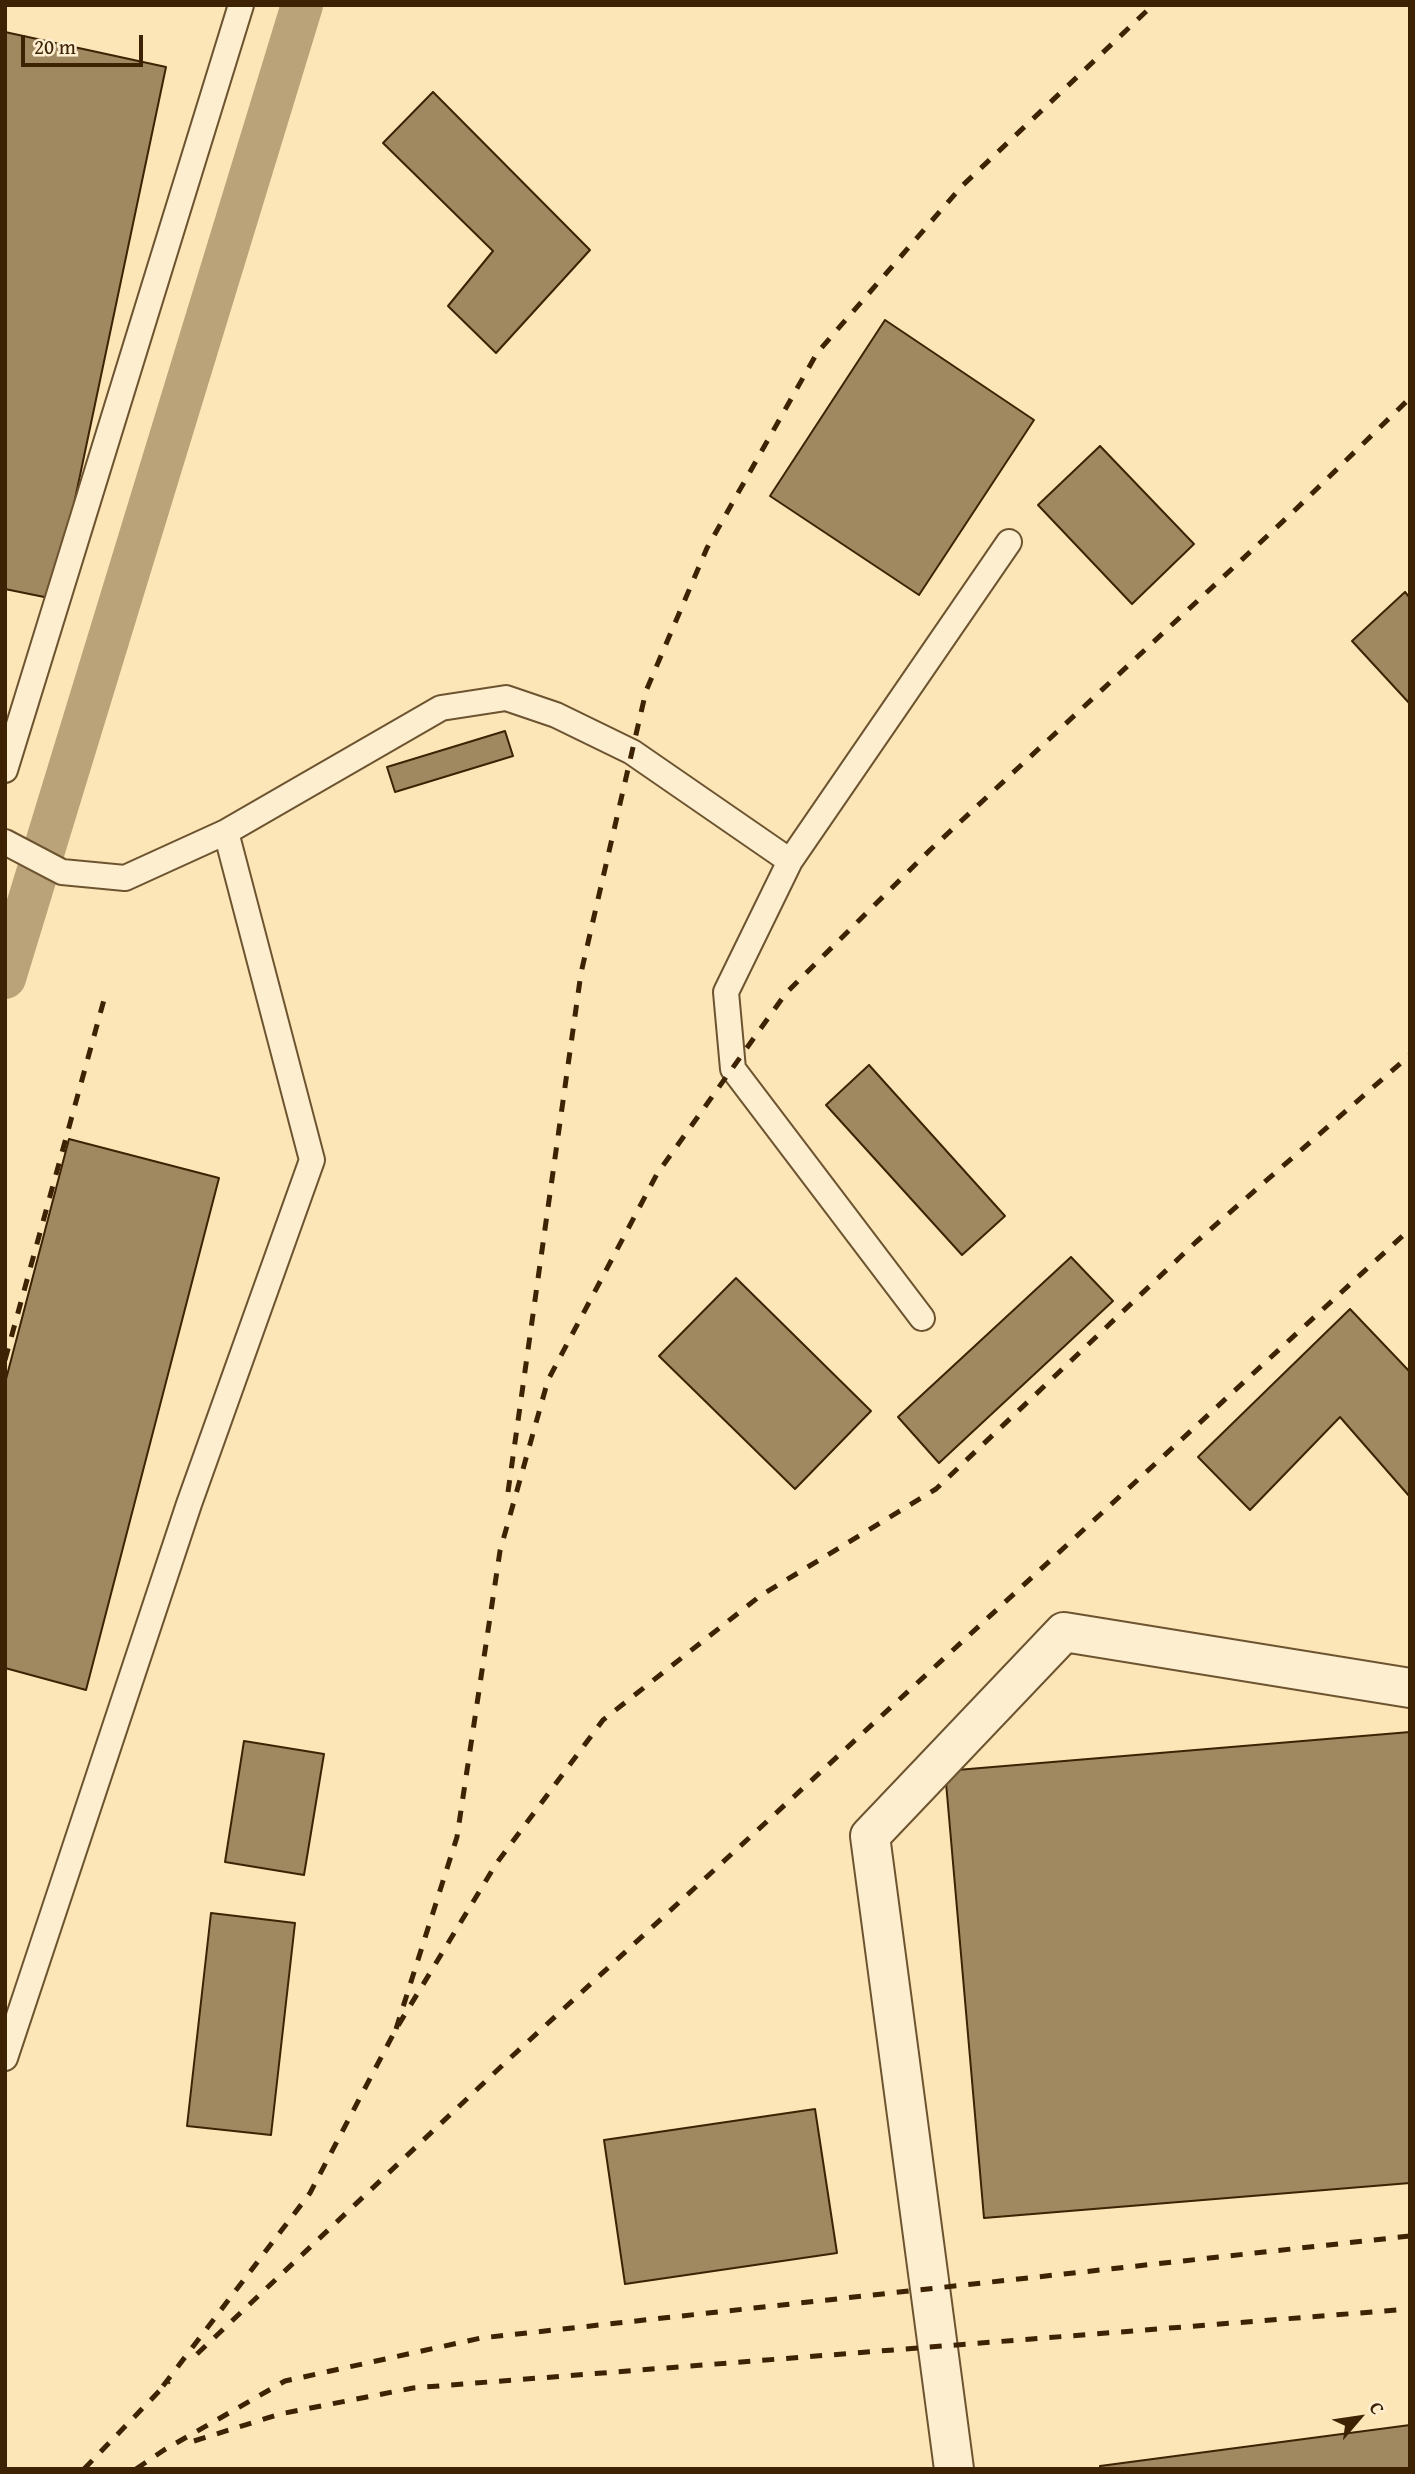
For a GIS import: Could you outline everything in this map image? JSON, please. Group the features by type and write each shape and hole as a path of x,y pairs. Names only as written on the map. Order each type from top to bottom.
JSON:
{"street":[{"path":"954,2469 870,1836 1064,1632 1410,1688"}],"lane":[{"path":"5,769 241,5"},
{"path":"922,1318 733,1069 726,992 790,861 1009,542"},
{"path":"5,842 62,872 125,878 226,832 441,708 506,698 556,715 632,752 790,861"},
{"path":"5,2058 189,1504 312,1160 226,832"}],"building":[{"path":"5,32 166,67 54,599 5,589"},
{"path":"433,92 590,250 496,353 448,306 493,251 383,143"},
{"path":"885,320 1034,420 919,595 770,496"},
{"path":"1100,446 1194,544 1132,604 1038,505"},
{"path":"1405,592 1410,598 1410,704 1352,641"},
{"path":"505,731 513,756 395,792 387,767"},
{"path":"869,1065 1005,1216 962,1255 826,1105"},
{"path":"69,1139 219,1178 86,1690 5,1668 5,1383"},
{"path":"1071,1257 1113,1301 939,1463 898,1417"},
{"path":"736,1278 871,1411 795,1489 659,1356"},
{"path":"1350,1309 1410,1372 1410,1497 1340,1417 1250,1510 1198,1457"},
{"path":"1410,1732 1410,2183 984,2218 945,1771"},
{"path":"244,1741 324,1754 304,1875 225,1862"},
{"path":"211,1913 295,1923 271,2135 187,2126"},
{"path":"815,2109 837,2253 625,2284 604,2140"},
{"path":"1410,2425 1410,2469 1100,2469 1100,2466"}],"waterway":[{"path":"5,978 302,5"}],"railway":[{"path":"508,1492 581,973 646,691 707,548 817,353 962,186 1153,5"},
{"path":"396,2029 457,1837 500,1551 548,1380 657,1174 786,993 930,850 1293,512 1410,398"},
{"path":"5,1360 105,996"},
{"path":"163,2386 310,2193 396,2029 496,1864 603,1720 760,1596 936,1489 1196,1242 1410,1055"},
{"path":"197,2354 508,2060 1410,1229"},
{"path":"136,2469 164,2450 285,2381 481,2338 1410,2236"},
{"path":"194,2441 280,2414 413,2388 1410,2309"},
{"path":"84,2469 169,2381"}]}
